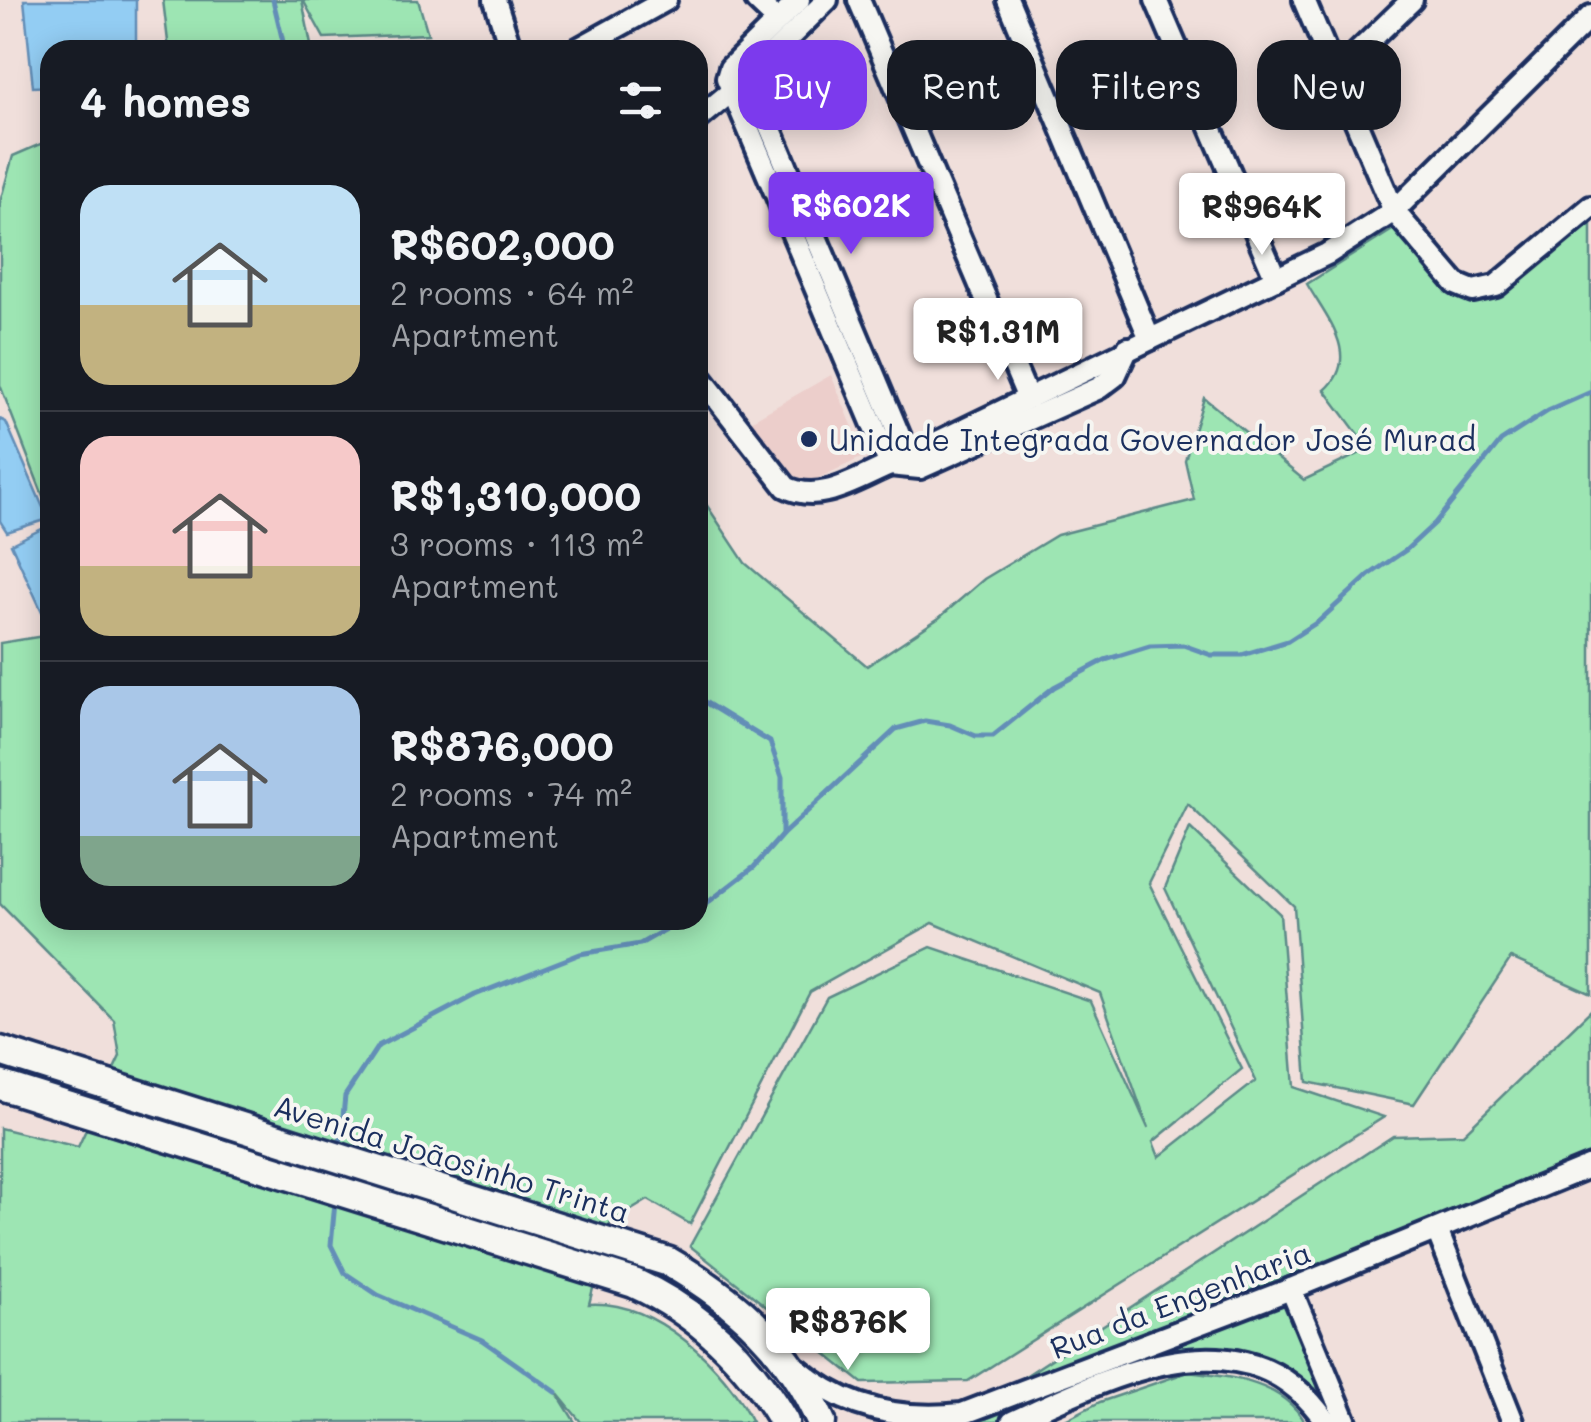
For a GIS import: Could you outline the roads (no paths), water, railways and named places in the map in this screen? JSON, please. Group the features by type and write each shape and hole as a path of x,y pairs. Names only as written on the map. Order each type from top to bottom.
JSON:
{"main road":[{"name":"Avenida Joãosinho Trinta","path":"6,1051 98,1083 607,1239 669,1262 708,1285 758,1326 791,1363 821,1422"},
{"name":"Avenida Joãosinho Trinta","path":"0,1085 598,1270 666,1298 693,1315 738,1358 784,1422"}],"street":[{"path":"495,0 508,40"},
{"path":"594,40 666,0"},
{"path":"756,0 778,20"},
{"path":"798,0 730,68 730,92 899,460 920,468 1100,388 1116,376 1128,348"},
{"path":"786,40 826,0"},
{"path":"859,0 1027,396"},
{"path":"1008,0 1150,338"},
{"path":"1156,0 1276,279"},
{"path":"1304,0 1321,40"},
{"path":"1370,40 1412,0"},
{"path":"708,387 786,487 799,494 820,493 899,460 1327,254 1394,211 1591,16"},
{"path":"708,111 738,86"},
{"path":"770,130 899,460"},
{"path":"1359,130 1394,211 1456,284 1473,290 1496,286 1591,206"},
{"name":"Rua da Engenharia","path":"791,1363 826,1390 878,1412 934,1418 962,1414 1589,1174"},
{"path":"1437,1230 1513,1422"},
{"path":"1291,1289 1346,1422"},
{"path":"1012,1422 1148,1367 1210,1356 1234,1359 1279,1376 1326,1422"}],"water":[{"path":"24,0 136,0 136,40 40,40 40,87 33,87"},
{"path":"0,419 6,422 40,501 40,522 7,532 0,521"},
{"path":"40,530 40,607 11,544"}],"waterway":[{"path":"273,0 283,40"},
{"path":"782,835 896,729 925,721 950,725 976,736 993,736 1054,687 1105,660 1150,646 1183,645 1211,655 1242,655 1288,641 1319,621 1435,523 1501,441 1548,411 1591,392"},
{"path":"708,704 770,742 782,777 782,835 754,867 708,902"},
{"path":"340,1146 345,1096 378,1046 475,995 580,954 640,944 664,930"},
{"path":"335,1202 331,1245 345,1273 378,1295 482,1340 556,1392"}],"place":[{"name":"Unidade Integrada Governador José Murad","path":"809,439"}]}
